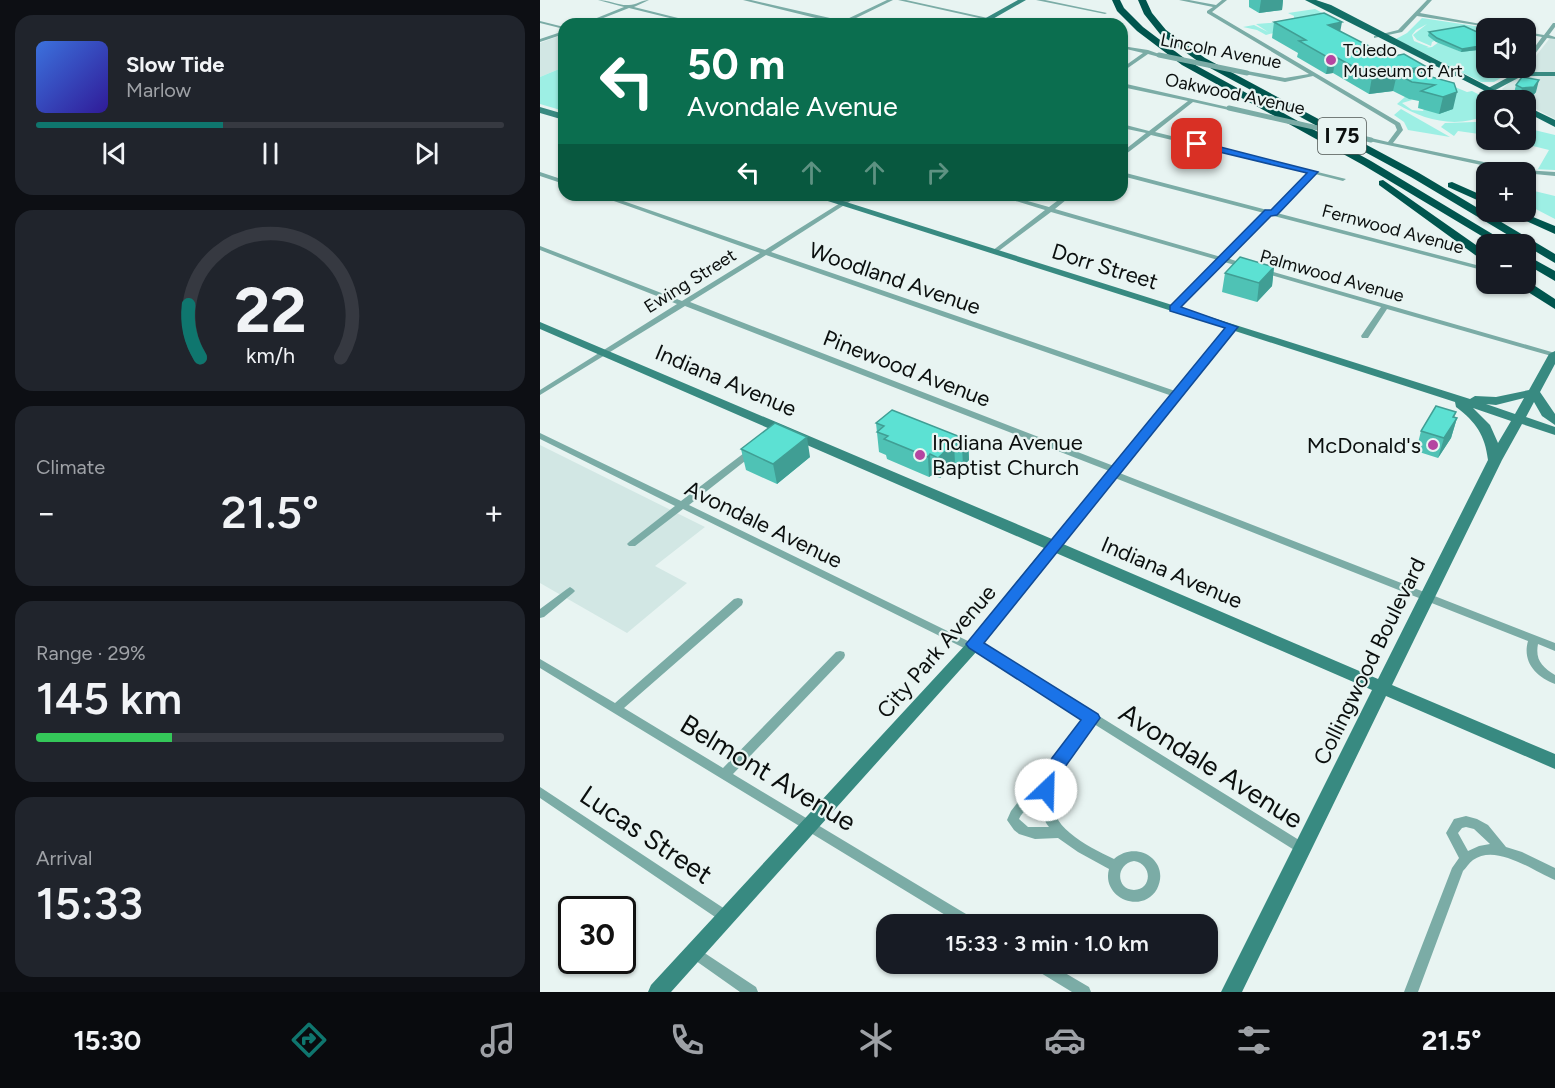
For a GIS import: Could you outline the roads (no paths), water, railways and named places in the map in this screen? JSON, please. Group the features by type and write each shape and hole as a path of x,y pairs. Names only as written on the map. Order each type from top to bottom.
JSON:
{"highway":[{"path":"1116,0 1120,9 1127,14"},
{"path":"1125,0 1127,14"},
{"name":"I 75","path":"1142,0 1148,14 1172,40 1202,60 1246,78 1434,186 1555,259"},
{"name":"I 75","path":"1127,14 1150,39 1185,63 1402,183 1486,234"},
{"path":"1246,78 1440,180 1476,196"},
{"path":"1322,139 1330,148 1476,256"},
{"path":"1536,222 1552,228"},
{"path":"1536,265 1555,277"},
{"path":"1536,292 1555,305"}],"main road":[{"path":"1316,1 1380,37 1484,90"},
{"path":"1536,115 1555,126"},
{"path":"1536,119 1555,126"}],"street":[{"path":"600,0 675,18"},
{"path":"600,18 647,0"},
{"path":"745,0 820,18"},
{"path":"852,18 891,0"},
{"path":"900,0 983,18"},
{"path":"990,18 1023,0"},
{"path":"1038,0 1105,13"},
{"path":"1181,0 1216,6"},
{"path":"1225,0 1209,12 1398,124 1400,128 1389,144"},
{"path":"1380,37 1400,31 1430,0"},
{"path":"1416,14 1476,24"},
{"path":"540,22 558,28"},
{"path":"1536,48 1555,24"},
{"path":"540,41 558,33"},
{"path":"1536,35 1555,38"},
{"name":"Lincoln Avenue","path":"1128,48 1246,78 1285,80 1315,74"},
{"path":"1128,66 1148,52"},
{"path":"1536,71 1555,74"},
{"path":"1488,90 1509,78"},
{"name":"Oakwood Avenue","path":"1128,86 1476,163"},
{"path":"1128,150 1192,100"},
{"path":"543,111 558,115"},
{"path":"1128,127 1343,179"},
{"path":"1174,309 1314,172"},
{"name":"Oakwood Avenue","path":"1536,173 1555,174"},
{"path":"540,174 558,180"},
{"name":"Fernwood Avenue","path":"1128,176 1271,213 1476,260"},
{"path":"1536,176 1555,180"},
{"name":"Woodland Avenue","path":"617,201 1178,395"},
{"name":"Dorr Street","path":"833,201 1555,431"},
{"name":"Ewing Street","path":"540,393 847,201"},
{"name":"Palmwood Avenue","path":"1019,201 1555,355"},
{"path":"994,252 1061,201"},
{"name":"Pinewood Avenue","path":"540,248 1555,647"},
{"path":"1365,336 1385,306"},
{"name":"Indiana Avenue","path":"540,325 776,432 1054,546 1555,762"},
{"name":"City Park Avenue","path":"658,992 973,646 1232,327"},
{"name":"Collingwood Boulevard","path":"1231,992 1495,460 1555,355"},
{"path":"1449,396 1496,400 1534,392 1546,413 1555,421"},
{"path":"1449,396 1482,421 1488,429 1493,442 1495,460"},
{"name":"Avondale Avenue","path":"540,436 973,646 1303,849"},
{"path":"632,544 755,448"},
{"path":"540,614 570,591"},
{"path":"616,709 738,602"},
{"path":"1534,639 1530,651 1532,661 1539,670 1555,680"},
{"path":"724,774 840,655"},
{"name":"Belmont Avenue","path":"540,663 954,914"},
{"path":"1092,718 1058,763 1046,790 1048,811 1061,833 1084,849 1116,866"},
{"path":"1046,790 1022,804 1015,812 1013,820 1019,829 1028,834 1048,831 1061,833"},
{"name":"Lucas Street","path":"540,792 726,917"},
{"path":"1465,857 1452,833 1458,823 1464,821 1480,825 1502,851"},
{"path":"1411,992 1458,868 1465,857 1477,850 1488,848 1502,851 1555,874"},
{"path":"694,952 752,992"},
{"path":"1054,974 1084,992"}],"place":[{"name":"Toledo Museum of Art","path":"1331,60"},
{"name":"McDonald's","path":"1433,445"},
{"name":"Indiana Avenue Baptist Church","path":"920,455"}]}
